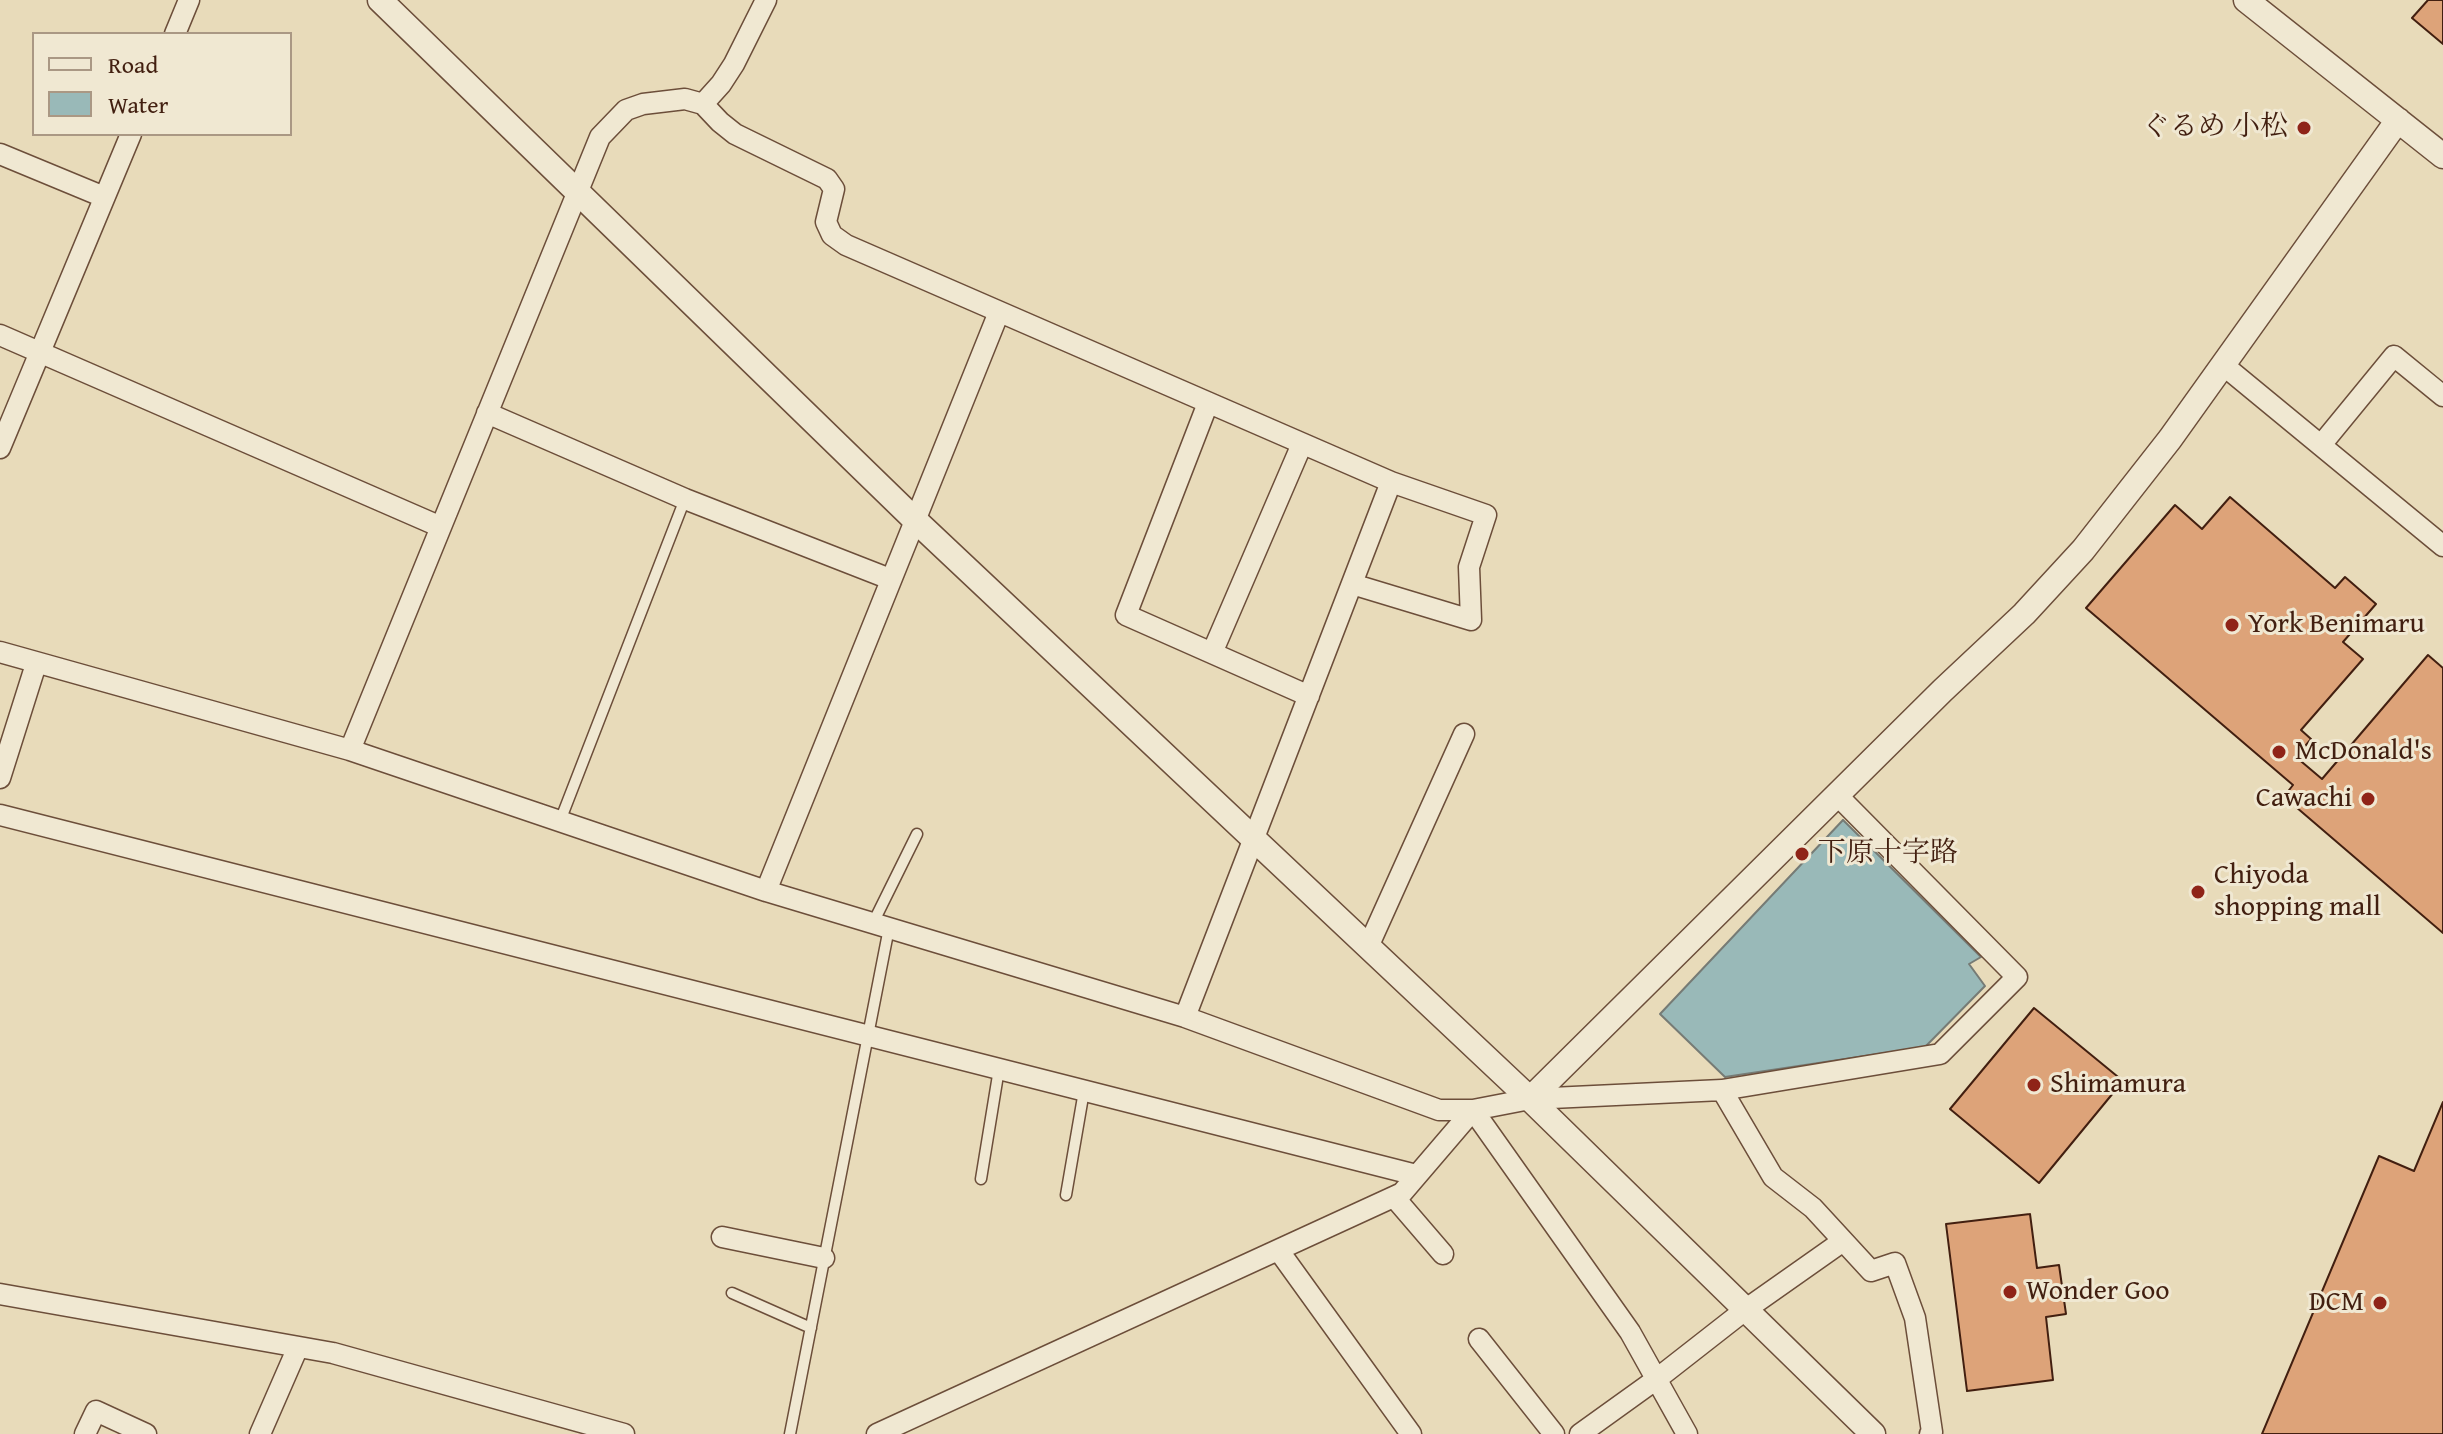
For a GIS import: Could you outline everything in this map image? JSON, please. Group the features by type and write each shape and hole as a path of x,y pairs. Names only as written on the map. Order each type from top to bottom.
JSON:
{"street":[{"path":"176,32 189,0"},
{"path":"380,0 915,520 1530,1099 1873,1434"},
{"path":"703,104 734,64 766,0"},
{"path":"2246,0 2443,156"},
{"path":"350,750 600,137 626,110 643,104 685,99 703,104 735,134 827,179 834,189 826,222 832,235 846,245 1391,482 1486,515 1469,567 1471,620 1352,584"},
{"path":"1530,1099 2024,614 2083,550 2170,439 2398,120"},
{"path":"0,448 130,136"},
{"path":"0,154 104,197"},
{"path":"766,891 999,312"},
{"path":"0,335 441,527"},
{"path":"2321,445 2394,356 2443,396"},
{"path":"2222,364 2443,546"},
{"path":"1208,403 1126,615 1309,696"},
{"path":"487,413 685,499 890,579"},
{"path":"1212,653 1302,444"},
{"path":"1185,1017 1391,482"},
{"path":"0,652 350,750 766,891 1185,1017 1439,1110 1473,1110 1530,1099 1722,1090 1940,1054 2017,977 1837,795"},
{"path":"0,778 36,664"},
{"path":"1368,947 1464,734"},
{"path":"0,815 1416,1175"},
{"path":"1722,1090 1773,1177 1813,1208 1871,1271 1895,1263 1915,1318 1930,1434"},
{"path":"877,1434 1402,1193 1473,1110"},
{"path":"1473,1110 1630,1332 1687,1434"},
{"path":"1394,1197 1443,1254"},
{"path":"722,1237 824,1258"},
{"path":"1580,1434 1843,1241"},
{"path":"1279,1251 1411,1434"},
{"path":"0,1294 333,1353 624,1434"},
{"path":"1479,1339 1554,1434"},
{"path":"260,1434 298,1347"},
{"path":"85,1434 96,1411 146,1434"}],"lane":[{"path":"560,821 685,499"},
{"path":"790,1434 868,1036 881,925 917,834"},
{"path":"981,1179 999,1069"},
{"path":"1066,1195 1084,1091"},
{"path":"732,1293 811,1328"}],"water":[{"path":"1843,820 1981,957 1969,964 1985,986 1925,1047 1725,1077 1660,1014"}],"building":[{"path":"2428,0 2443,0 2443,44 2412,18"},
{"name":"York Benimaru","path":"2230,497 2335,588 2345,577 2376,604 2343,642 2363,659 2301,730 2311,739 2296,757 2322,779 2428,655 2443,668 2443,933 2296,807 2298,804 2286,794 2293,785 2086,608 2175,505 2202,529"},
{"path":"2034,1008 2123,1081 2039,1183 1950,1109"},
{"name":"DCM","path":"2443,1102 2443,1434 2262,1434 2379,1156 2414,1171"},
{"path":"2030,1214 2037,1268 2059,1265 2066,1314 2046,1317 2053,1380 1967,1391 1946,1224"}],"place":[{"name":"ぐるめ 小松","path":"2304,128"},
{"name":"York Benimaru","path":"2232,625"},
{"name":"McDonald's","path":"2279,752"},
{"name":"Cawachi","path":"2368,799"},
{"name":"下原十字路","path":"1802,854"},
{"name":"Chiyoda shopping mall","path":"2198,892"},
{"name":"Shimamura","path":"2034,1085"},
{"name":"Wonder Goo","path":"2010,1292"},
{"name":"DCM","path":"2380,1303"}]}
